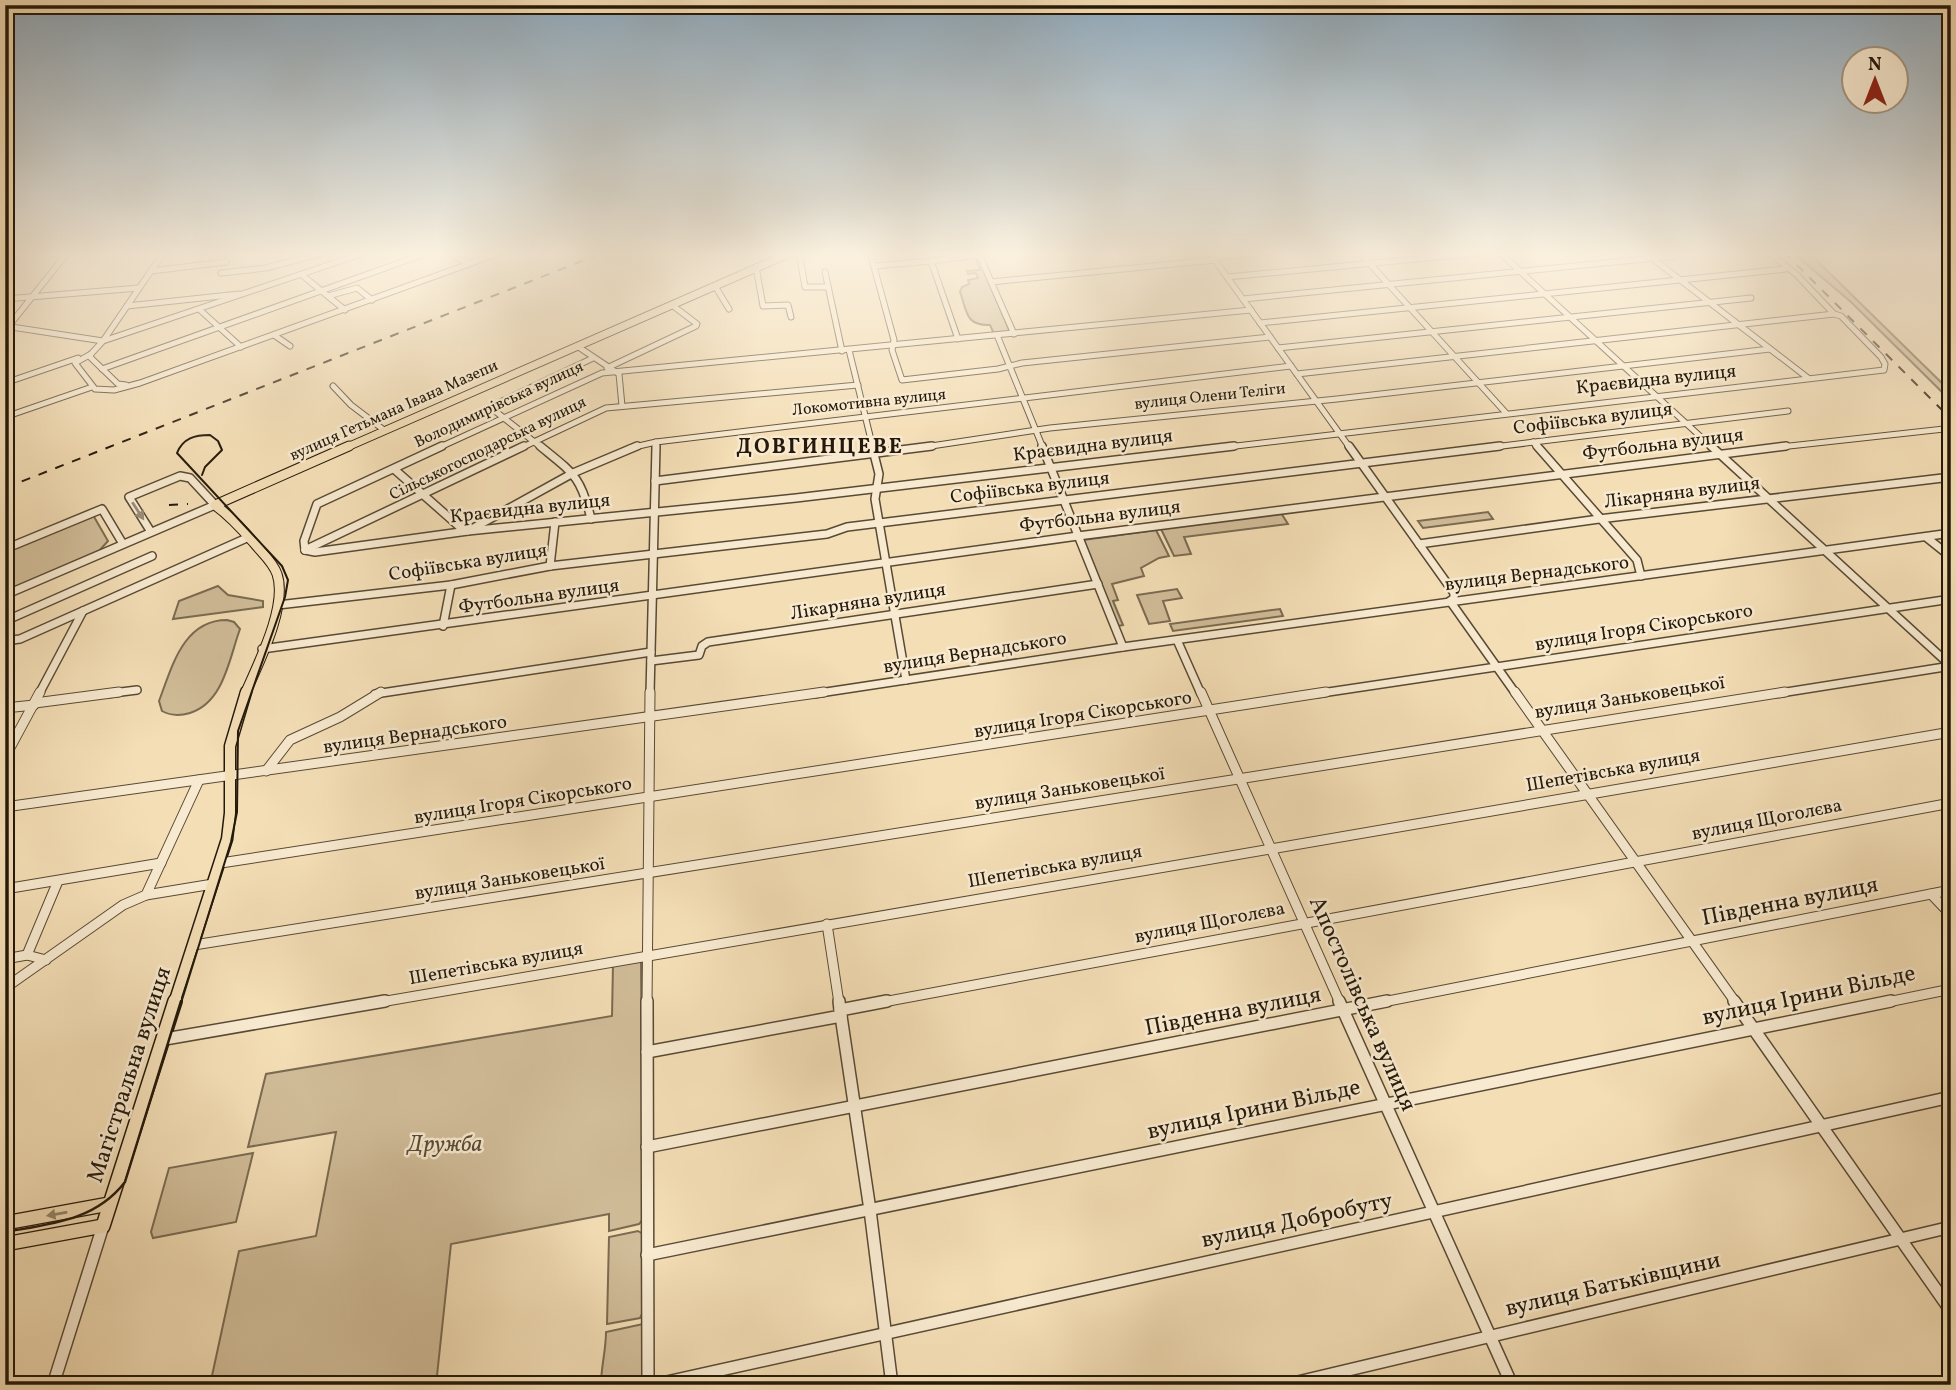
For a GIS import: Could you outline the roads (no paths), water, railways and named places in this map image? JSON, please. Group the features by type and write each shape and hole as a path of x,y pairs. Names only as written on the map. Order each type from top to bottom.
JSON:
{"main road":[{"name":"вулиця Гетьмана Івана Мазепи","path":"215,505 645,317"},
{"path":"215,505 249,537 278,573 278,605"},
{"name":"Магістральна вулиця","path":"103,1226 220,863 230,827 232,732 278,605"},
{"path":"5,1223 109,1204"},
{"path":"5,1244 103,1226"}],"street":[{"path":"92,387 75,363 91,354 120,317"},
{"path":"7,326 103,341 179,317"},
{"path":"208,317 241,347"},
{"path":"102,369 247,317"},
{"path":"5,417 92,387 108,391 132,386 325,317"},
{"path":"607,368 696,326 688,317"},
{"path":"837,317 858,385 873,454 879,488 875,499 884,562 906,680"},
{"path":"888,317 894,340 892,346 902,380 1270,337"},
{"path":"950,317 957,339"},
{"path":"1006,317 1014,334"},
{"name":"Володимирівська вулиця","path":"305,550 304,541 317,504 602,373 1183,317"},
{"path":"1256,317 1454,593 1454,598 1450,601 1755,1029 1951,1311"},
{"path":"1260,323 1318,317"},
{"path":"1419,317 1506,413"},
{"path":"1278,348 1570,317 1951,666"},
{"path":"1728,317 1808,378"},
{"path":"1297,373 1806,317"},
{"name":"Краєвидна вулиця","path":"305,550 315,552 468,531 879,488 1048,466 1884,370 1885,364 1881,357 1842,317"},
{"path":"274,335 290,346"},
{"path":"997,335 1061,500 1123,647"},
{"path":"577,346 617,373 622,406"},
{"name":"вулиця Олени Теліги","path":"654,481 873,454 1034,430 1770,349"},
{"path":"91,354 90,357 118,384 132,386"},
{"path":"5,383 91,354"},
{"path":"591,519 584,488 573,473 490,406 593,358"},
{"name":"Локомотивна вулиця","path":"468,531 573,473 627,449 656,442 1291,366"},
{"name":"Сільськогосподарська вулиця","path":"305,550 606,408 858,385"},
{"path":"333,386 351,405 384,430"},
{"name":"Софіївська вулиця","path":"278,605 451,585 550,566 790,539 879,523 1788,411"},
{"name":"Футбольна вулиця","path":"262,649 653,597 1078,536 1719,454 1944,429"},
{"path":"648,1385 647,799 656,442"},
{"path":"1533,442 1636,561 1641,576"},
{"path":"394,469 461,528 468,531"},
{"path":"151,532 128,497 180,476 190,478 215,505"},
{"name":"Лікарняна вулиця","path":"1419,544 1599,519 1951,477"},
{"name":"вулиця Гетьмана Івана Мазепи","path":"5,595 215,505"},
{"path":"5,549 102,509 122,544"},
{"path":"550,566 555,522"},
{"name":"вулиця Вернадського","path":"5,807 649,719 1123,647 1951,533"},
{"path":"5,627 12,640 15,640 249,537"},
{"path":"1926,537 1951,557"},
{"path":"5,621 152,556"},
{"name":"Лікарняна вулиця","path":"266,771 290,740 340,716 377,693 651,657 699,655 702,646 708,642 1097,584"},
{"path":"443,626 451,585"},
{"name":"вулиця Ігоря Сікорського","path":"220,863 1497,666 1951,599"},
{"path":"5,757 83,611"},
{"name":"Апостолівська вулиця","path":"1177,640 1512,1385"},
{"name":"вулиця Заньковецької","path":"194,945 1951,666"},
{"path":"5,708 137,690"},
{"name":"Шепетівська вулиця","path":"165,1039 1951,732"},
{"path":"146,895 199,780"},
{"name":"вулиця Щоголєва","path":"648,1052 1305,923 1951,803"},
{"path":"5,889 161,863"},
{"path":"27,955 58,881"},
{"path":"5,988 122,905 146,895 214,884"},
{"name":"Південна вулиця","path":"647,1147 1951,890"},
{"path":"1931,894 1951,915"},
{"path":"827,924 870,1210 892,1385"},
{"path":"5,959 27,955 46,960"},
{"name":"вулиця Ірини Вільде","path":"647,1255 1951,989"},
{"name":"вулиця Добробуту","path":"653,1385 1951,1097"},
{"name":"Магістральна вулиця","path":"53,1385 103,1226"},
{"name":"вулиця Батьківщини","path":"1285,1385 1951,1227"},
{"path":"1937,1385 1951,1381"}],"tram line":[{"path":"181,1003 231,842 237,812 238,731 285,597 288,580 282,566 177,453 190,438 210,435 218,441 222,450 205,467 202,475"},
{"path":"5,1232 55,1223 86,1213 113,1195 125,1182 181,1001"}],"railway":[{"path":"5,488 440,317"},
{"path":"1849,317 1951,419"},
{"path":"169,505 188,504"}],"district":[{"name":"ДОВГИНЦЕВЕ","path":"820,447"}],"park label":[{"name":"Дружба","path":"445,1145"}]}
